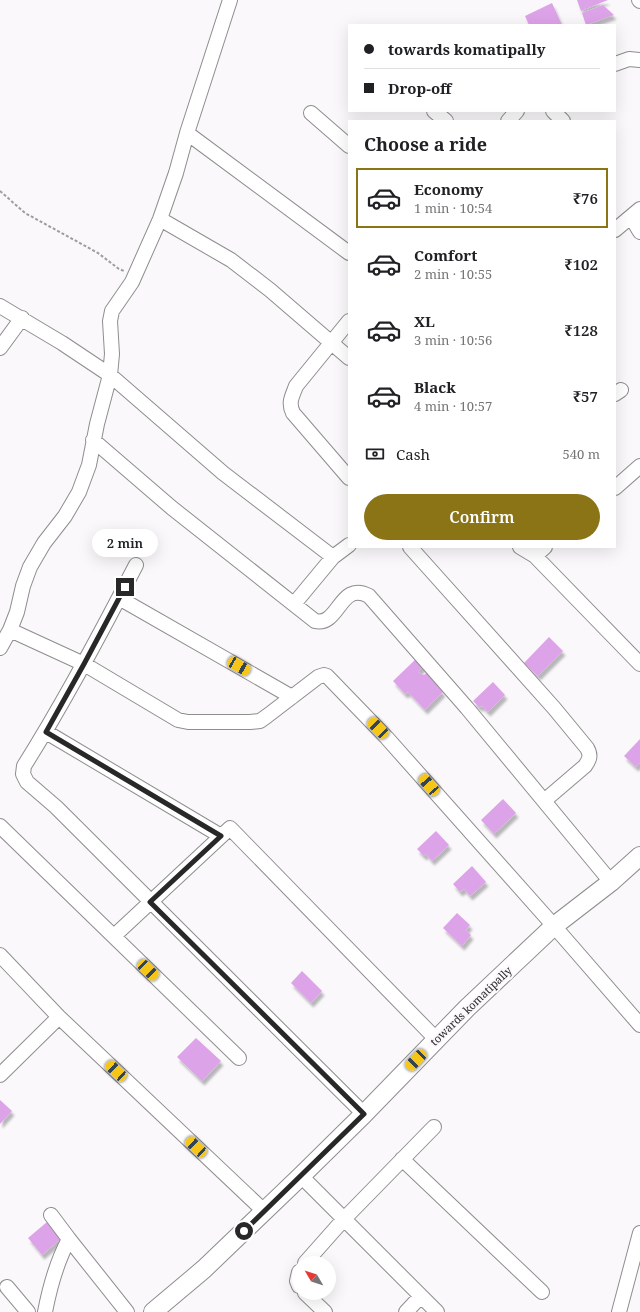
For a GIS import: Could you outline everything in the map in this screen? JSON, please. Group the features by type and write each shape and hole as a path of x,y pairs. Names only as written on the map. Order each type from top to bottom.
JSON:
{"street":[{"path":"0,648 10,630 17,612 23,586 30,567 44,543 65,516 79,492 89,465 93,440 110,375 112,354 110,321 112,311 122,299 135,276 160,219 176,173 187,133 230,0"},
{"path":"616,63 629,59 640,60"},
{"path":"435,112 445,120"},
{"path":"509,120 516,112"},
{"path":"554,112 562,120"},
{"path":"311,113 348,145"},
{"path":"187,133 348,253"},
{"path":"616,229 635,213 640,232"},
{"path":"160,219 231,260 270,290 348,357"},
{"path":"0,306 22,318 110,375 223,472 332,557"},
{"path":"0,348 22,318"},
{"path":"348,322 296,386 290,406 293,413 348,477"},
{"path":"93,440 172,508 315,621 324,621 348,596 353,593 358,592 369,596 467,708 611,882"},
{"path":"616,487 640,466"},
{"path":"294,604 332,557 348,546"},
{"path":"411,548 554,708 587,748 590,754 589,760 585,766 544,801"},
{"path":"522,548 535,556 640,664"},
{"path":"535,556 544,548"},
{"path":"136,565 84,664 46,732 24,766 23,774 27,782 56,807 364,1114"},
{"path":"119,598 292,697"},
{"path":"10,630 84,664 178,720 188,722 260,721 320,675 330,678 387,738 640,1025"},
{"path":"46,732 221,836"},
{"path":"0,826 239,1058"},
{"path":"114,936 230,828 436,1039"},
{"name":"towards komatipally","path":"160,1310 301,1176 364,1114 467,1008 554,926 611,882 640,856"},
{"path":"0,955 59,1017 264,1211"},
{"path":"0,1075 59,1017"},
{"path":"311,1256 344,1219 434,1127"},
{"path":"402,1160 542,1292"},
{"path":"301,1176 437,1312"},
{"path":"51,1215 127,1312"},
{"path":"619,1312 640,1234"},
{"path":"45,1312 52,1278 60,1254 69,1239"},
{"path":"7,1288 28,1312"},
{"path":"406,1312 421,1296"},
{"path":"312,1300 325,1312"}],"path":[{"path":"0,191 25,213 98,253 119,269 135,276"}],"building":[{"path":"577,0 608,0 581,11"},
{"path":"552,3 562,24 529,24 525,16"},
{"path":"603,5 614,15 586,24 582,13"},
{"path":"549,637 563,651 538,676 524,663"},
{"path":"417,658 424,666 418,672 424,675 427,672 440,685 438,687 443,692 425,710 408,692 405,694 393,681"},
{"path":"493,682 505,695 488,712 482,706 479,707 473,701"},
{"path":"640,739 640,763 636,767 624,756"},
{"path":"503,799 516,813 494,834 481,820"},
{"path":"436,831 449,845 432,861 426,854 424,856 417,849"},
{"path":"472,866 486,882 470,896 464,889 460,892 453,884"},
{"path":"457,913 470,925 466,930 471,935 462,946 443,928"},
{"path":"302,971 322,991 311,1003 291,983"},
{"path":"196,1038 221,1061 202,1081 177,1057"},
{"path":"0,1100 12,1111 0,1124"},
{"path":"47,1222 52,1228 54,1226 63,1237 42,1255 28,1238"}],"route":[{"path":"125,587 46,732 221,836 150,902 167,917 364,1114 244,1231"}]}
